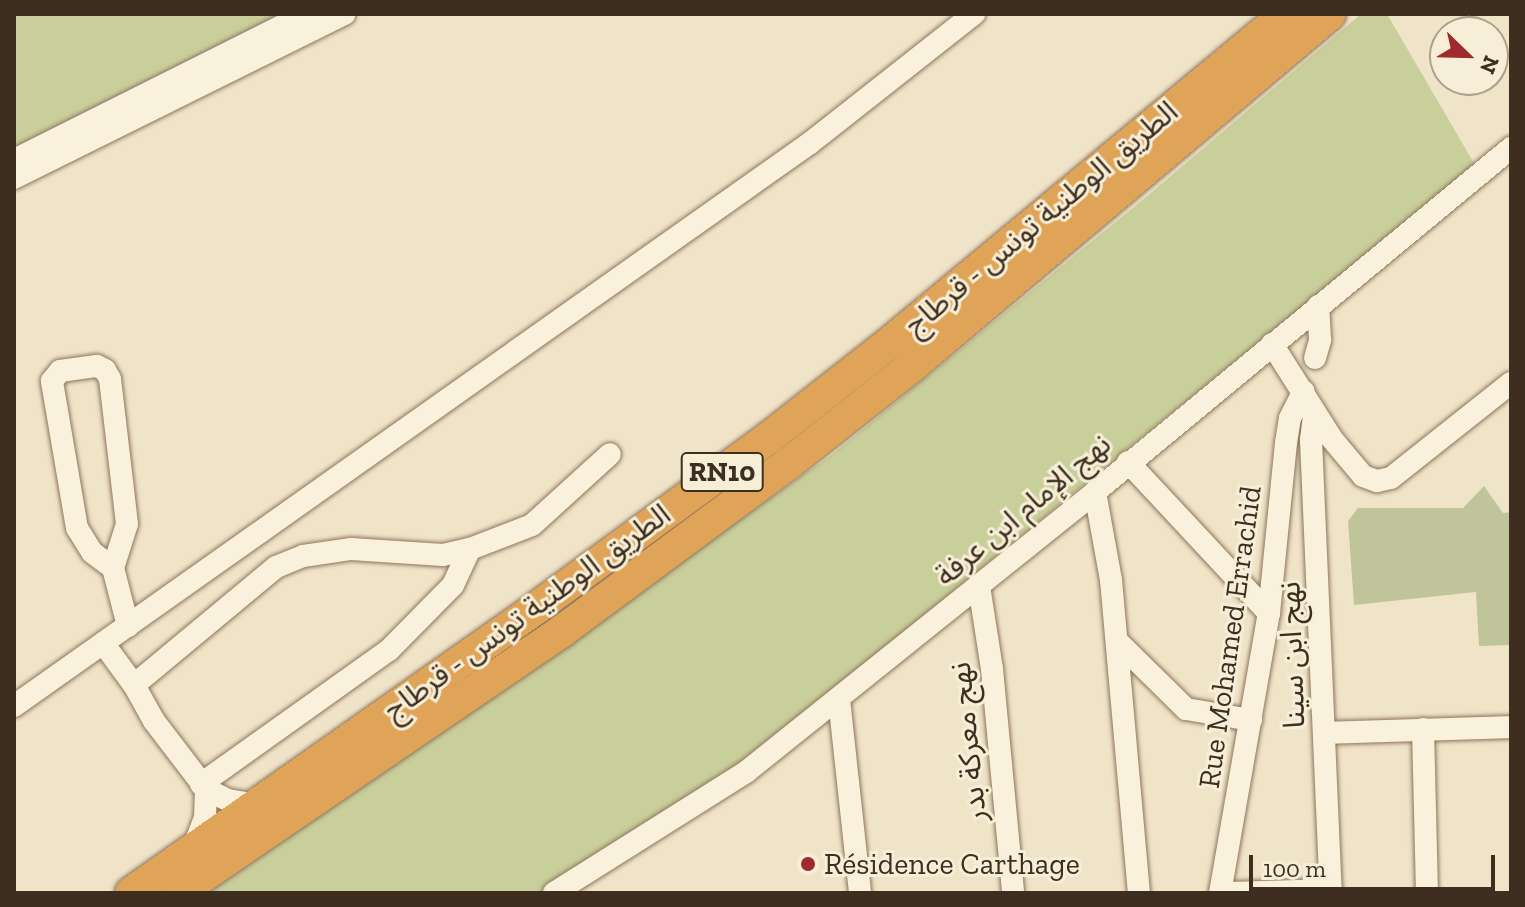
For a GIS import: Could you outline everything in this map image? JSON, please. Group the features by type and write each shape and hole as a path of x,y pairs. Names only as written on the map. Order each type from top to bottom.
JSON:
{"highway":[{"name":"الطريق الوطنية تونس - قرطاج","path":"131,893 770,437 904,332 1286,14"},
{"name":"الطريق الوطنية تونس - قرطاج","path":"178,893 562,631 788,464 912,366 1330,14"},
{"path":"193,893 242,848"}],"street":[{"path":"14,160 306,14"},
{"path":"14,178 344,14"},
{"path":"14,706 810,143 974,14"},
{"name":"نهج الإمام ابن عرفة","path":"554,893 746,772 1095,492 1511,148"},
{"path":"1315,358 1320,340 1318,306"},
{"path":"1272,344 1304,391 1314,415 1363,476 1377,481 1391,478 1511,383"},
{"path":"113,568 92,552 77,528 52,381 60,371 97,366 105,370 110,379 127,524 113,568 128,626"},
{"name":"Rue Mohamed Errachid","path":"1220,893 1269,613 1290,418 1304,391"},
{"name":"نهج ابن سينا","path":"1314,415 1311,440 1331,892"},
{"path":"134,685 276,567 303,556 351,549 443,555 470,549 532,525 610,454"},
{"path":"1128,462 1269,613"},
{"path":"1095,492 1111,580 1139,893"},
{"path":"257,536 276,567"},
{"path":"204,786 389,650 453,585 470,549"},
{"name":"نهج معركة بدر","path":"979,586 992,669 1013,893"},
{"path":"1117,641 1186,709 1251,720"},
{"path":"103,643 134,685 154,721 204,786 228,800 255,805"},
{"path":"839,699 860,893"},
{"path":"1325,733 1511,727"},
{"path":"1423,729 1427,893"},
{"path":"192,850 203,826 204,786"},
{"path":"1231,893 1331,892"}],"green space":[{"path":"14,14 297,14 14,153"},
{"path":"1361,14 1387,14 1429,86 1429,96 1435,96 1475,165 734,770 549,893 208,893 829,457 1145,198"},
{"path":"1484,486 1503,513 1511,512 1511,645 1479,646 1476,592 1354,605 1348,521 1358,508 1463,508"}],"place":[{"name":"Résidence Carthage","path":"808,864"}]}
